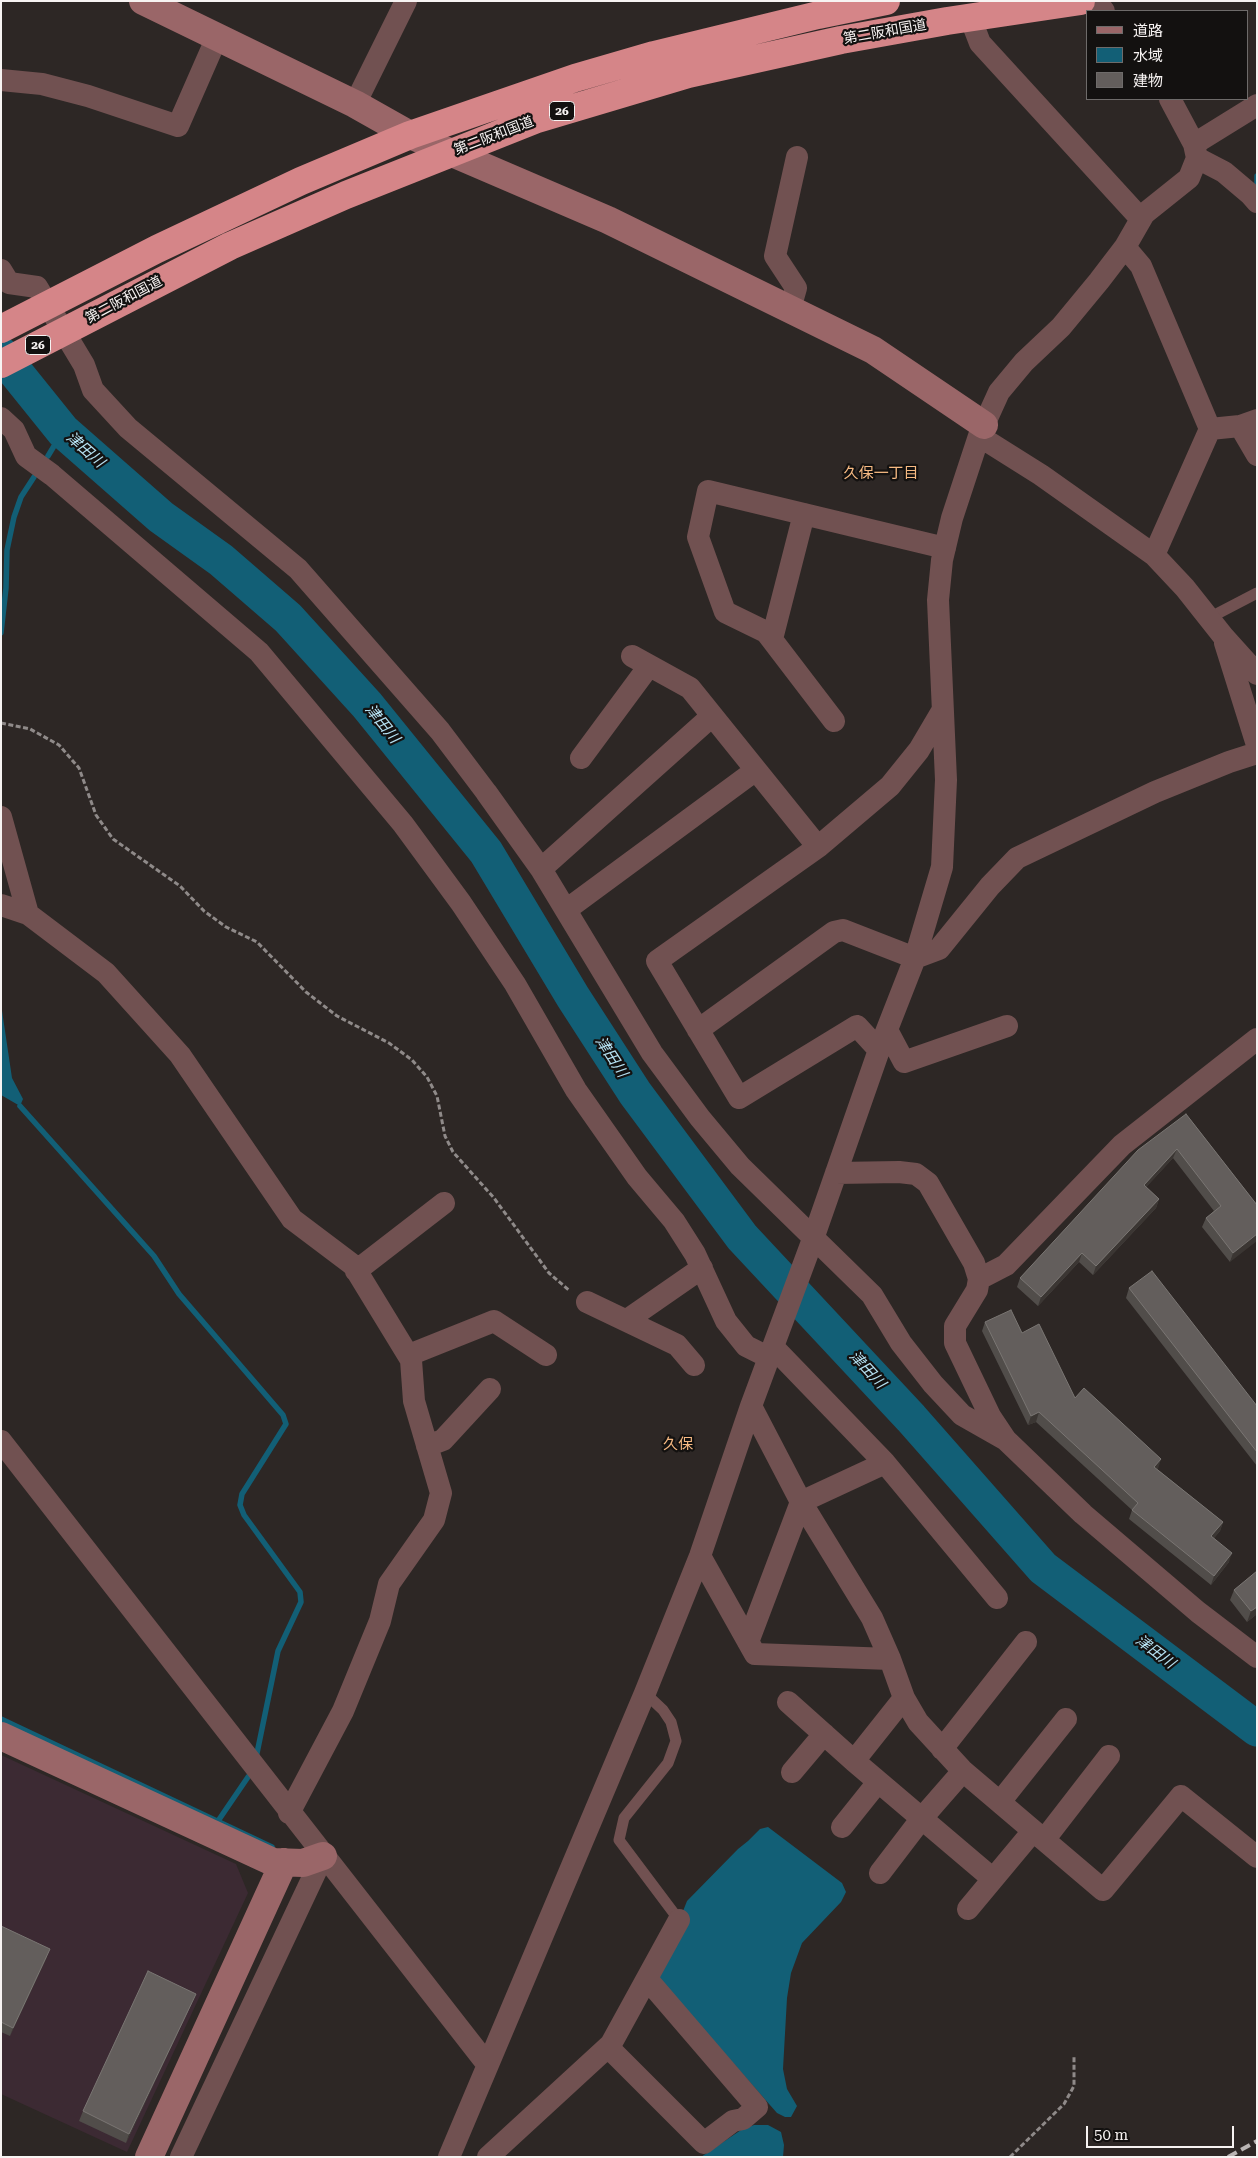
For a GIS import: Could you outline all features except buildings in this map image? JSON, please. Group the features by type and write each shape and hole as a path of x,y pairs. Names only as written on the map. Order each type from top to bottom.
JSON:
{"highway":[{"name":"第二阪和国道","path":"1,330 60,298 251,204 352,158 410,135 575,78 638,60 755,30 886,1"},
{"name":"第二阪和国道","path":"1,364 230,246 346,196 537,119 688,74 841,40 970,17 1082,1"}],"street":[{"path":"143,1 355,104 410,135 608,220 873,350 1041,475 1154,555 1185,588 1223,636 1257,674"},
{"path":"355,104 406,1"},
{"path":"970,17 980,43 1141,219"},
{"path":"1,80 42,84 69,91 117,104 178,126 217,37"},
{"path":"1170,100 1196,151 1224,172 1257,202"},
{"path":"449,2157 645,1693 700,1556 751,1406 772,1353 883,1040 915,958 942,867 946,780 938,600 945,548 952,518 981,430 999,392 1024,362 1061,327 1099,281 1125,247 1144,214 1189,178 1196,151 1257,105"},
{"path":"790,309 796,288 775,256 797,157"},
{"path":"1125,247 1141,266 1210,429 1154,555"},
{"path":"1,270 9,282 37,287 84,365 93,390 128,428 298,569 440,731 541,869 652,1053 689,1104 740,1166 872,1295 901,1343 933,1384 962,1415 1006,1440"},
{"path":"1,418 14,430 26,456 52,475 259,652 348,757 403,824 461,903 515,984 576,1090 637,1177 674,1221 702,1268 726,1321 746,1346 772,1353 885,1464 997,1598"},
{"path":"1210,429 1248,423 1257,454"},
{"path":"834,721 766,632 725,612 698,537 708,492 945,548"},
{"path":"772,639 804,514"},
{"path":"1223,636 1257,745"},
{"path":"581,758 640,661 690,688 818,847"},
{"path":"942,711 919,750 890,786 818,847 657,961 739,1098 857,1026 883,1040 904,1062 1007,1026"},
{"path":"541,869 712,716"},
{"path":"698,1030 834,932 843,930 915,958 939,949 990,886 1018,858 1155,792 1229,762 1257,753"},
{"path":"566,910 756,770"},
{"path":"1,817 28,914"},
{"path":"1,905 28,914 106,973 180,1055 292,1219 353,1265 411,1360 414,1401 441,1493 434,1520 389,1584 380,1621 343,1711 289,1813"},
{"path":"979,1279 1006,1266 1122,1145 1257,1039"},
{"path":"836,1173 899,1172 916,1174 928,1182 974,1263 979,1279 978,1290 955,1326 955,1343 990,1416 1006,1440 1083,1514 1198,1612 1257,1657"},
{"path":"356,1271 444,1204"},
{"path":"627,1320 702,1268"},
{"path":"587,1302 678,1345 694,1366"},
{"path":"409,1356 494,1321 546,1354"},
{"path":"427,1446 443,1440 490,1389"},
{"path":"751,1406 801,1502 872,1618 904,1698 918,1722 963,1770 1103,1890 1181,1796 1257,1857"},
{"path":"1,1442 487,2064"},
{"path":"748,1642 801,1502 885,1464"},
{"path":"700,1556 755,1654 890,1659"},
{"path":"942,1749 1026,1642"},
{"path":"854,1760 904,1698"},
{"path":"788,1702 878,1782 993,1879"},
{"path":"1000,1802 1066,1719"},
{"path":"792,1772 824,1734"},
{"path":"1,1736 273,1862 303,1864 323,1856"},
{"path":"968,1909 993,1879 1039,1835 1109,1756"},
{"path":"880,1873 922,1818 963,1770"},
{"path":"842,1827 878,1782"},
{"path":"181,2157 323,1856"},
{"path":"149,2157 284,1862"},
{"path":"488,2157 608,2047 679,1920"},
{"path":"608,2047 704,2142 733,2121 743,2119 757,2107 647,1979"}],"lane":[{"path":"1209,618 1257,593"},
{"path":"645,1693 663,1710 671,1722 676,1741 668,1763 624,1818 619,1840 679,1920"}],"path":[{"path":"1,723 30,729 59,745 79,768 96,815 114,839 180,886 204,911 226,928 257,942 306,992 337,1016 390,1043 412,1060 427,1076 437,1096 445,1136 453,1152 494,1198 549,1273 568,1290 587,1302"},
{"path":"1010,2157 1064,2104 1074,2086 1074,2055"}],"shaded area":[{"path":"1,1755 236,1864 248,1893 127,2152 1,2094"}],"water":[{"path":"1,1004 12,1078 23,1099 20,1106 1,1095"},
{"path":"768,1827 842,1883 846,1892 841,1902 802,1943 791,1973 787,1998 783,2069 787,2089 797,2106 791,2117 785,2117 777,2113 660,1980 658,1974 687,1901 738,1849 760,1829"},
{"path":"754,2125 768,2125 781,2132 784,2145 783,2157 701,2157 741,2130"}],"waterway":[{"path":"1257,176 1257,186"},
{"name":"津田川","path":"1,354 63,431 161,517 221,560 288,618 367,705 486,852 573,997 635,1093 742,1237 911,1418 1043,1568 1257,1729"},
{"path":"48,456 63,431"},
{"path":"1,633 6,588 7,550 14,517 21,497 34,477"},
{"path":"20,1106 154,1256 179,1294 283,1415 286,1424 242,1494 240,1505 244,1515 300,1592 301,1602 278,1651 256,1758"},
{"path":"1,1719 272,1847"},
{"path":"218,1821 248,1777"}],"railway":[{"path":"1228,2157 1257,2141"}],"district":[{"name":"久保一丁目","path":"881,474"},
{"name":"久保","path":"678,1445"}]}
